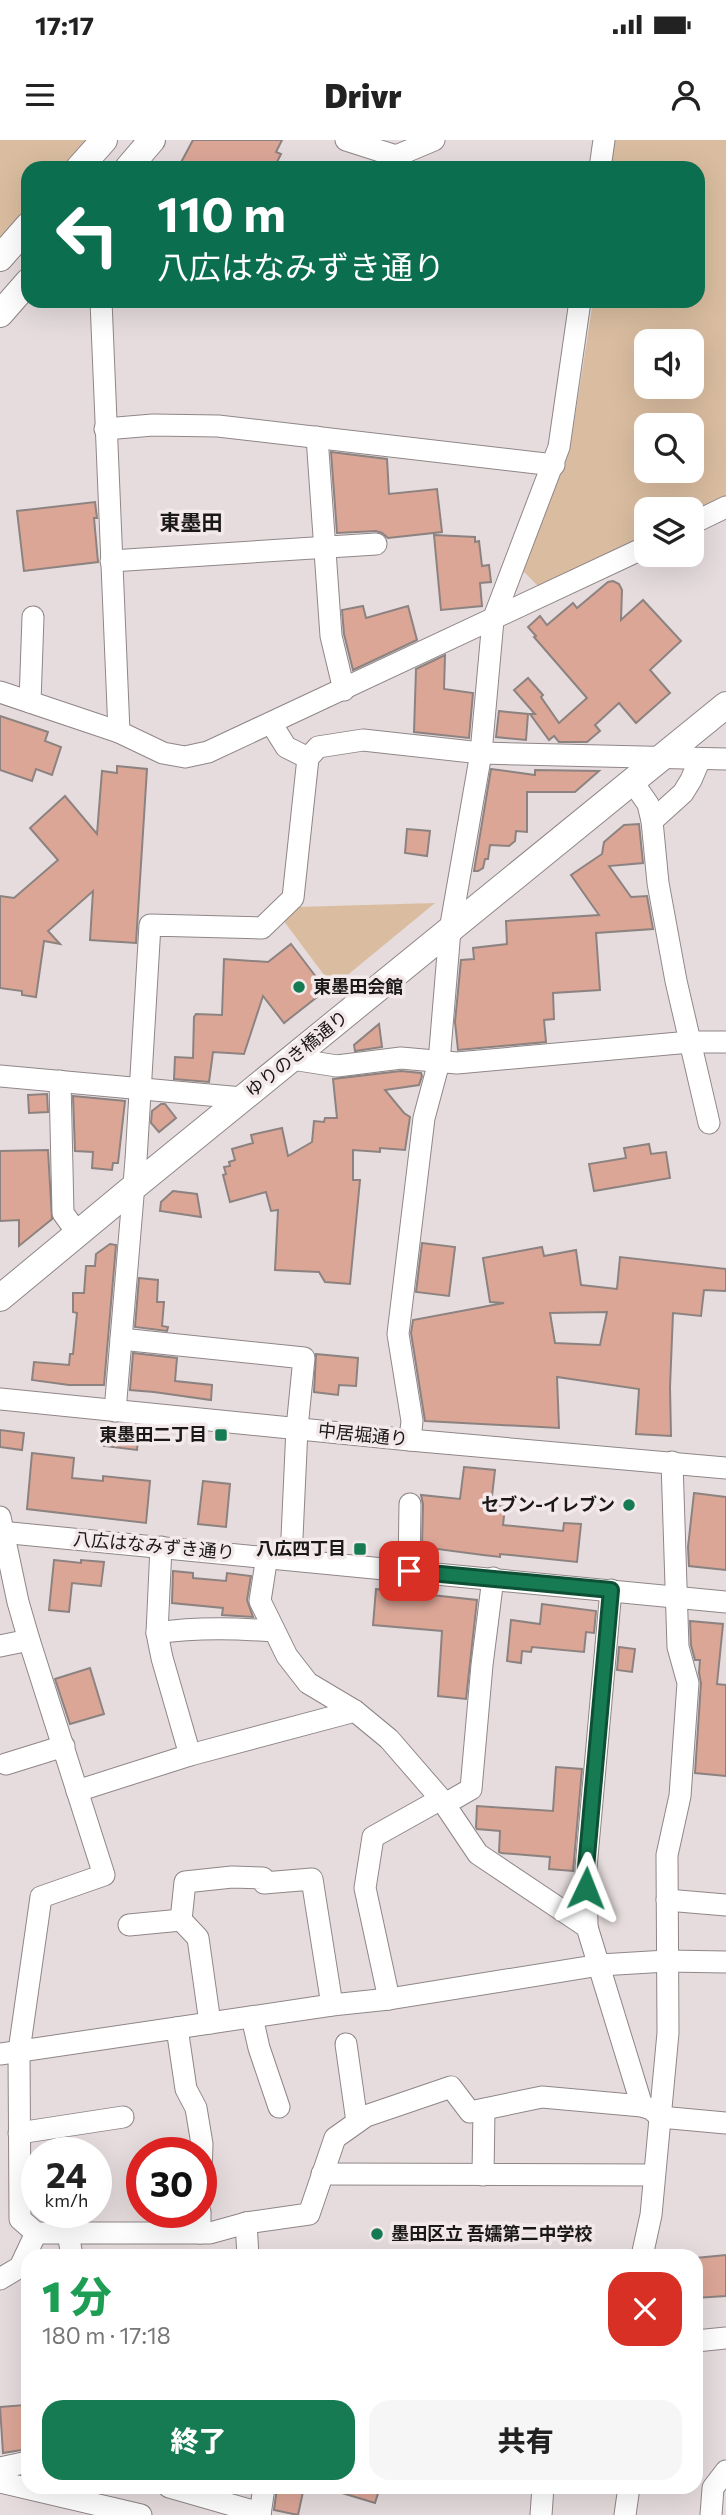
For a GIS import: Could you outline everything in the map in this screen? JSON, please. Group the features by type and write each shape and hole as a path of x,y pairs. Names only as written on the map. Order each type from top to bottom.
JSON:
{"main road":[{"path":"85,161 104,140"},
{"path":"134,161 152,140"},
{"path":"0,258 21,234"},
{"path":"0,314 21,290"},
{"name":"ゆりのき橋通り","path":"0,1298 726,705"}],"street":[{"path":"346,140 396,156 434,140"},
{"path":"601,161 604,140"},
{"path":"101,308 119,732"},
{"path":"411,1440 412,1421 398,1334 424,1118 439,1062 450,930 481,753 493,620 559,447 579,308"},
{"path":"105,429 153,425 218,426 554,465"},
{"path":"317,437 331,636 344,690"},
{"path":"704,518 726,507"},
{"path":"111,561 376,544"},
{"path":"0,692 119,732 163,752 185,757 208,752 634,553"},
{"path":"30,702 33,617"},
{"path":"271,723 285,747 308,758"},
{"path":"115,1411 135,1186 150,925 262,928 293,898 308,758 318,747 363,740 481,753 726,759"},
{"path":"652,821 683,793 700,759"},
{"path":"632,781 648,804 652,821 658,883 709,1123"},
{"path":"292,1059 337,1066 401,1058 457,1063 690,1042 726,1042"},
{"path":"0,1076 242,1098"},
{"path":"60,1082 63,1213 78,1234"},
{"path":"121,1339 304,1358 297,1428 291,1559"},
{"name":"中居堀通り","path":"0,1399 726,1468"},
{"path":"644,2249 651,2214 654,2175 651,2111 668,2034 667,1855 680,1796 688,1683 678,1647 672,1462"},
{"path":"409,1571 410,1504"},
{"path":"1,1527 29,1640 104,1875 41,1897 9,2053 19,2133 20,2219 36,2233 134,2228"},
{"name":"八広はなみずき通り","path":"1,1527 161,1546 726,1602"},
{"path":"161,1546 157,1633 190,1755"},
{"path":"267,1556 260,1601 287,1656 308,1683 355,1711 389,1739 443,1802 478,1854 587,1927"},
{"path":"389,1999 365,1888 373,1837 471,1789 493,1578"},
{"path":"611,1590 586,1868 587,1927 651,2111"},
{"path":"157,1633 203,1628 273,1631"},
{"path":"0,1646 29,1640"},
{"path":"78,1791 190,1755 355,1711"},
{"path":"6,1763 64,1746"},
{"path":"211,2023 198,1938 181,1920 185,1882 232,1877 263,1878 264,1882 312,1879 332,2005"},
{"path":"667,1900 726,1905"},
{"path":"129,1925 181,1920"},
{"path":"9,2053 389,1999 600,1965 667,1961 726,1962"},
{"path":"251,2017 279,2108"},
{"path":"177,2028 187,2089 196,2108 201,2137"},
{"path":"346,2044 357,2122"},
{"path":"205,2228 210,2233 246,2223 309,2214 335,2138 366,2116 451,2087 470,2112 542,2097 726,2123"},
{"path":"483,2175 484,2110"},
{"path":"19,2133 123,2117"},
{"path":"322,2174 654,2175"},
{"path":"246,2223 248,2249"},
{"path":"28,2249 36,2233"},
{"path":"68,2233 71,2249"},
{"path":"0,2279 21,2265"},
{"path":"703,2340 726,2338"},
{"path":"0,2477 21,2466"},
{"path":"711,2515 713,2488 726,2471"},
{"path":"0,2477 21,2487"},
{"path":"35,2494 60,2506 86,2494 141,2515"},
{"path":"193,2494 260,2514 263,2494"},
{"path":"541,2515 542,2494"},
{"path":"625,2515 628,2494"}],"shaded area":[{"path":"0,140 93,140 74,161 21,161 21,221 0,244"},
{"path":"614,140 726,140 726,500 704,511 704,497 634,497 634,546 543,591 523,571 570,449 592,308 705,308 705,161 610,161"},
{"path":"435,903 333,987 283,920 295,907"}],"building":[{"path":"193,140 282,140 276,152 281,154 278,161 182,161"},
{"path":"331,452 387,459 389,494 437,489 442,532 388,538 376,531 337,533"},
{"path":"95,502 98,562 24,571 17,511"},
{"path":"434,535 475,537 475,542 479,541 482,566 489,565 491,582 480,583 482,606 441,610"},
{"path":"608,582 619,584 622,590 621,620 643,600 681,641 650,670 670,693 636,723 619,703 595,725 600,731 587,742 559,742 554,736 549,740 530,714 535,714 514,690 528,678 543,695 541,697 559,723 587,698 528,627 540,616 547,625 573,603 577,608"},
{"path":"363,606 366,618 408,606 417,640 353,670 344,634 342,610"},
{"path":"445,655 444,689 473,693 469,738 414,732 416,669"},
{"path":"499,711 528,714 526,740 496,737"},
{"path":"0,716 48,732 45,741 61,747 52,775 36,769 32,781 0,770"},
{"path":"117,766 147,769 136,943 90,940 93,891 48,931 60,944 44,941 36,997 22,995 22,991 0,988 0,896 14,898 58,860 30,828 65,796 97,834 102,771 117,773"},
{"path":"491,769 535,775 535,770 599,771 575,792 527,792 527,832 516,831 515,841 509,846 490,845 488,859 485,859 483,868 474,871"},
{"path":"639,824 643,863 609,866 631,897 647,896 653,929 596,933 600,990 553,993 554,1019 544,1020 546,1042 458,1050 455,1022 461,960 474,959 473,948 507,944 506,921 599,915 571,875 602,854 604,842 624,825"},
{"path":"407,829 430,831 427,856 405,853"},
{"path":"291,944 326,990 284,1023 263,996 244,1054 213,1052 209,1082 174,1079 175,1057 193,1058 196,1014 222,1015 224,959 268,962"},
{"path":"379,1024 382,1047 355,1051 354,1045"},
{"path":"401,1071 421,1073 422,1076 419,1085 385,1090 410,1117 405,1150 353,1150 353,1180 360,1180 350,1284 325,1282 319,1272 275,1270 278,1210 271,1211 266,1192 230,1202 223,1175 226,1174 224,1167 230,1166 229,1162 235,1160 232,1149 253,1143 251,1135 282,1128 288,1156 312,1142 314,1121 324,1122 325,1118 337,1118 333,1079"},
{"path":"47,1094 48,1112 29,1113 28,1095"},
{"path":"73,1096 125,1101 118,1163 113,1163 112,1170 92,1168 93,1152 75,1151"},
{"path":"165,1104 176,1118 159,1132 151,1123 152,1111"},
{"path":"649,1144 651,1154 666,1152 670,1178 594,1191 589,1164 626,1158 624,1148"},
{"path":"48,1150 52,1219 19,1246 19,1220 0,1221 0,1151"},
{"path":"173,1191 197,1194 201,1217 160,1211 161,1202"},
{"path":"422,1243 455,1247 449,1296 416,1292"},
{"path":"110,1244 116,1245 104,1385 69,1385 32,1380 34,1362 69,1365 70,1354 73,1354 77,1313 73,1312 73,1293 84,1293 86,1266 95,1266 96,1254"},
{"path":"542,1247 544,1256 576,1250 581,1285 617,1289 620,1257 726,1269 726,1291 704,1290 701,1316 673,1313 671,1436 636,1434 639,1389 557,1377 559,1428 425,1421 411,1333 413,1320 504,1303 490,1302 483,1258","holes":["607,1312 600,1345 555,1343 550,1313"]},
{"path":"139,1278 158,1280 157,1302 164,1302 162,1326 168,1327 167,1331 135,1327"},
{"path":"133,1353 177,1358 175,1381 212,1385 211,1400 130,1390"},
{"path":"316,1354 358,1358 356,1386 339,1385 338,1395 314,1392"},
{"path":"106,1428 139,1431 137,1450 104,1446"},
{"path":"0,1430 24,1433 22,1450 0,1447"},
{"path":"32,1453 74,1458 72,1478 103,1481 103,1476 150,1481 146,1523 27,1509"},
{"path":"464,1467 495,1470 491,1505 505,1507 503,1525 563,1531 564,1523 581,1524 577,1562 500,1554 500,1557 422,1547 421,1495 460,1499"},
{"path":"203,1481 230,1484 226,1527 198,1524"},
{"path":"694,1493 726,1497 726,1570 689,1566 688,1547"},
{"path":"54,1560 104,1562 101,1586 72,1583 69,1612 49,1610"},
{"path":"173,1571 193,1573 193,1578 226,1581 227,1573 251,1576 247,1600 253,1617 222,1615 223,1608 172,1603"},
{"path":"376,1589 477,1600 466,1699 438,1696 442,1631 373,1625"},
{"path":"542,1604 596,1611 594,1633 586,1632 584,1652 532,1647 531,1652 522,1651 521,1663 507,1661 511,1620 540,1624"},
{"path":"690,1621 723,1624 717,1684 726,1685 726,1776 695,1773 701,1683 700,1660 695,1660 691,1645"},
{"path":"619,1647 635,1649 632,1672 617,1670"},
{"path":"90,1668 104,1714 70,1724 55,1679"},
{"path":"556,1767 582,1769 573,1871 549,1869 550,1857 501,1853 500,1831 476,1827 477,1806 553,1811"},
{"path":"726,2255 726,2296 703,2298 703,2257"},
{"path":"21,2405 21,2450 3,2453 0,2407"},
{"path":"276,2494 302,2494 298,2515 274,2510"},
{"path":"345,2494 378,2494 375,2503"}],"place":[{"name":"東墨田会館","path":"299,987"},
{"name":"東墨田二丁目","path":"221,1435"},
{"name":"セブン-イレブン","path":"629,1505"},
{"name":"八広四丁目","path":"360,1549"},
{"name":"墨田区立 吾嬬第二中学校","path":"377,2234"}],"district":[{"name":"東墨田","path":"191,523"}],"route":[{"path":"409,1571 611,1590 586,1888"}]}
